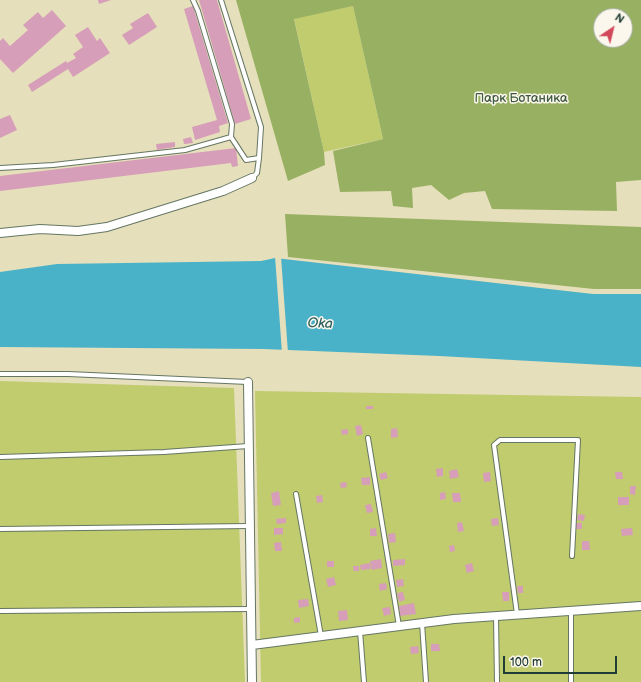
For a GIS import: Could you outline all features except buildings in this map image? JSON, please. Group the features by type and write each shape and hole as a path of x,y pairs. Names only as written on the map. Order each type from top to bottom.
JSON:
{"street":[{"path":"0,233 40,229 78,231 107,227 223,191 252,178"},
{"path":"248,382 252,682"},
{"path":"252,645 422,623 496,616 641,606"}],"lane":[{"path":"193,0 198,11 232,124 231,137 246,160 258,158"},
{"path":"221,0 261,127 257,173 252,178"},
{"path":"0,168 52,165 184,150 231,137"},
{"path":"0,374 68,374 248,382"},
{"path":"368,438 399,626"},
{"path":"517,615 494,445 500,440 578,440 572,556"},
{"path":"0,457 164,452 248,446"},
{"path":"296,494 321,636"},
{"path":"0,529 250,526"},
{"path":"0,611 251,609"},
{"path":"570,611 571,682"},
{"path":"496,616 497,682"},
{"path":"422,623 426,682"},
{"path":"360,631 364,682"}],"green space":[{"name":"Парк Ботаника","path":"236,0 641,0 641,180 616,182 617,211 492,209 485,191 464,193 449,200 431,185 412,188 413,208 393,206 391,191 340,192 333,151 383,139 353,6 294,19 324,152 325,165 288,181"},
{"path":"353,6 383,139 324,152 294,18"},
{"path":"285,214 641,227 641,289 594,289 288,257"},
{"path":"0,381 234,388 245,682 0,682"},
{"path":"255,391 641,397 641,682 261,682"}],"water":[{"name":"Oka","path":"275,258 593,294 641,294 641,367 439,356 263,349 0,347 0,272 57,264 261,261"}],"pier":[{"path":"275,256 281,257 288,353 282,353"}]}
